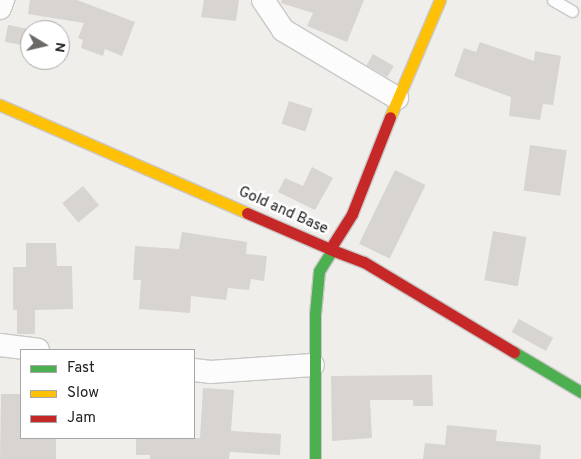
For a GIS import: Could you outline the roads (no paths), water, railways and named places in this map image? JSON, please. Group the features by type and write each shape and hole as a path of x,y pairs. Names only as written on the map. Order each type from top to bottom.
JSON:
{"main road":[{"name":"Gold and Base","path":"0,106 330,249 352,214 397,98 440,0"},
{"path":"315,459 313,365 319,271 330,249 364,262 581,392"}],"street":[{"path":"0,8 3,0"},
{"path":"263,0 283,30 397,98"},
{"path":"0,345 30,349"},
{"path":"195,370 210,372 313,365"}],"lane":[{"path":"553,0 572,11"}]}
